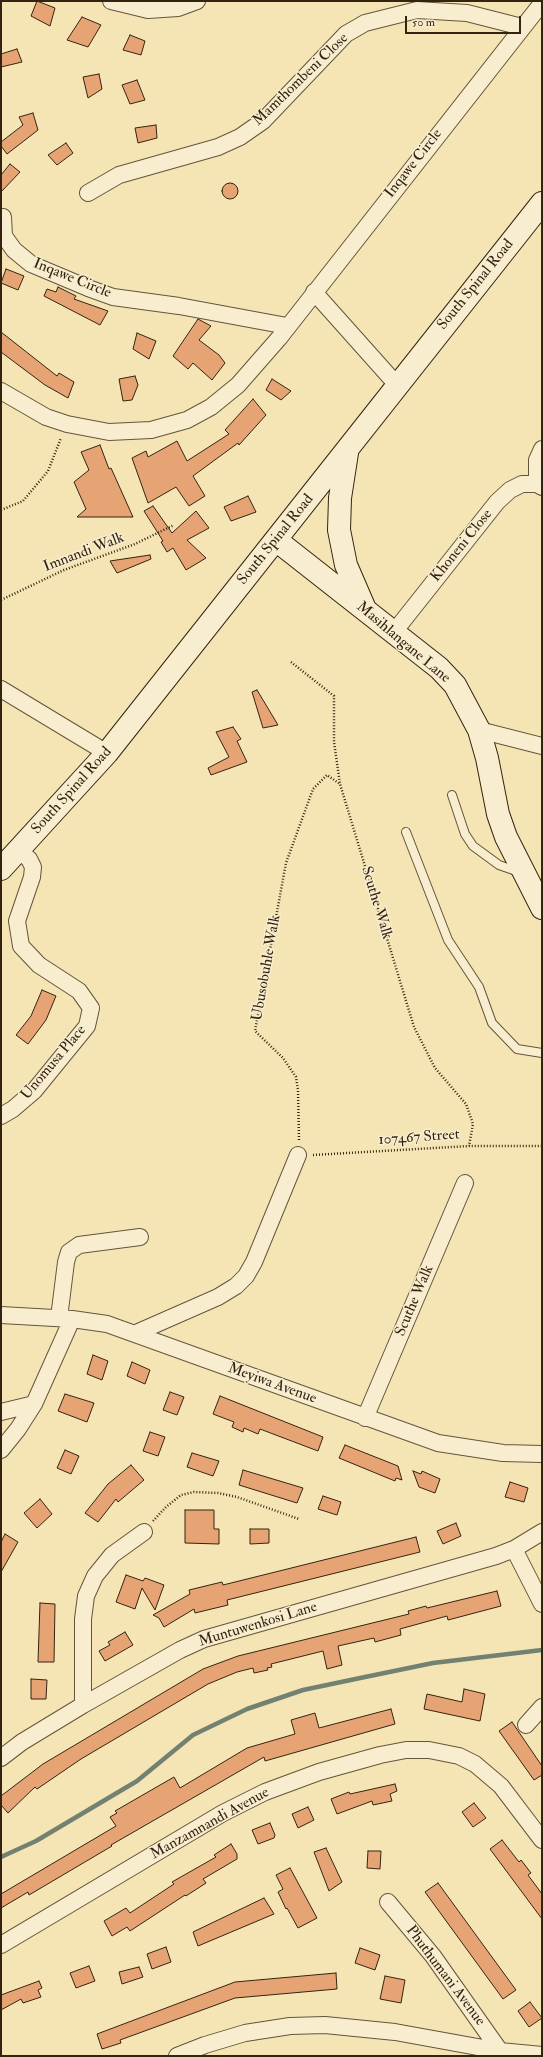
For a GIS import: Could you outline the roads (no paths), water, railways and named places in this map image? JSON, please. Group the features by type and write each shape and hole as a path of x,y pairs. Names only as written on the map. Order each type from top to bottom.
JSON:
{"street":[{"path":"111,1 148,10 178,8 197,1"},
{"name":"Inqawe Circle","path":"1,391 46,416 67,424 87,429 110,432 144,430 187,420 211,407 238,385 287,326 542,3"},
{"name":"Mamthombeni Close","path":"88,193 119,175 218,147 240,137 268,116 346,34 365,23 384,17 418,10 467,13 522,27"},
{"name":"South Spinal Road","path":"1,869 19,851 107,752 347,452 397,385 542,203"},
{"name":"Inqawe Circle","path":"3,217 4,236 14,250 31,264 88,288 113,296 287,326"},
{"path":"314,292 397,385"},
{"path":"539,485 537,460 542,449"},
{"path":"347,452 340,498 339,530 346,565 367,612"},
{"name":"Khoneni Close","path":"394,632 497,502 510,490 522,484 539,485"},
{"name":"Masihlangane Lane","path":"276,540 439,668 455,686 478,730 487,758 498,814 506,837 542,908"},
{"path":"1,689 107,752"},
{"path":"478,730 542,746"},
{"name":"Unomusa Place","path":"1,1116 13,1109 34,1091 87,1026 91,1008 79,991 39,965 21,946 17,921 32,877 33,867 30,859 19,851"},
{"path":"136,1334 218,1297 236,1286 246,1276 254,1262 298,1156"},
{"name":"Scuthe Walk","path":"365,1418 465,1183"},
{"path":"1,1450 18,1429 34,1404 66,1319 65,1269 69,1252 79,1245 140,1237"},
{"name":"Meyiwa Avenue","path":"1,1315 66,1319 106,1324 438,1443 503,1454 542,1454"},
{"path":"1,1412 34,1404"},
{"path":"82,1705 83,1619 86,1596 95,1576 112,1556 144,1532"},
{"name":"Muntuwenkosi Lane","path":"1,1758 22,1742 82,1705 180,1650 204,1639 441,1573 514,1549 542,1532"},
{"path":"514,1549 542,1604"},
{"path":"526,1725 542,1707"},
{"name":"Manzamnandi Avenue","path":"1,1945 244,1802 265,1792 319,1772 380,1755 406,1750 429,1750 459,1756 475,1764 501,1786 542,1840"},
{"name":"Phuthumani Avenue","path":"388,1902 438,1963 500,2051"},
{"name":"Phuthumani Avenue","path":"177,2056 205,2045 246,2033 290,2026 325,2025 395,2032 500,2051 542,2055"}],"lane":[{"path":"452,795 465,834 473,846 499,865 524,874"},
{"path":"406,832 448,940 478,987 492,1023 517,1049 542,1053"}],"waterway":[{"path":"1,1857 36,1841 137,1781 193,1735 247,1709 303,1690 433,1663 542,1650"}]}
